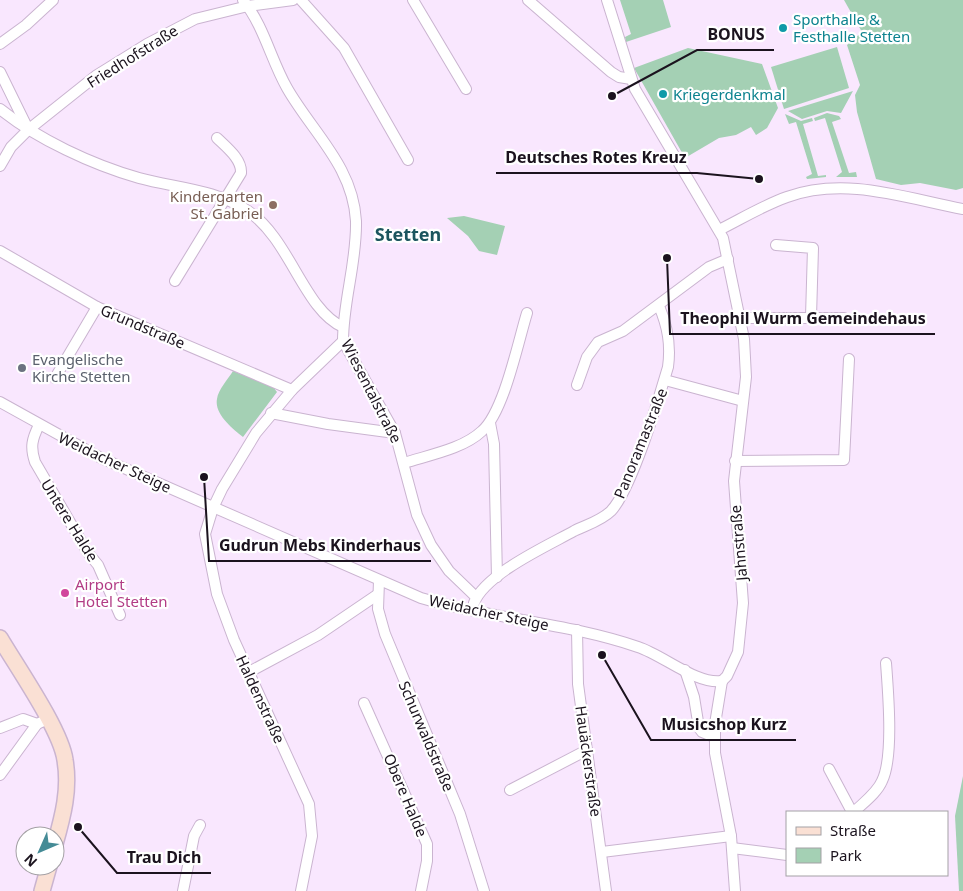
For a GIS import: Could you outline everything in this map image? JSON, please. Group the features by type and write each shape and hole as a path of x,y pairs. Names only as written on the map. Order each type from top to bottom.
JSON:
{"street":[{"path":"0,44 26,25 53,0"},
{"name":"Friedhofstraße","path":"0,166 11,148 28,130 97,75 140,48 195,19 246,3 293,0"},
{"path":"301,0 344,48 408,160"},
{"path":"413,0 466,89"},
{"path":"528,0 611,72 619,77 631,80"},
{"name":"Jahnstraße","path":"607,0 631,80 647,111 719,230 728,259 740,318 747,363 735,461 735,498 743,602 738,652 727,676 722,681"},
{"path":"246,3 287,89 338,160 350,190 356,219 355,249 343,327"},
{"path":"0,72 28,130"},
{"name":"Wiesentalstraße","path":"0,109 28,130 118,171 226,199 250,213 271,231 324,314 343,327 343,341 386,412 395,433 417,514 431,545 449,571 476,597"},
{"path":"175,280 241,173 241,167 217,138"},
{"path":"719,230 788,197 835,187 863,189 963,209"},
{"path":"776,245 813,248 812,317"},
{"name":"Grundstraße","path":"0,251 97,307 292,390"},
{"path":"577,385 587,358 598,342 622,331 659,306 709,267 728,259"},
{"name":"Panoramastraße","path":"476,597 497,577 611,511 622,495 665,380 671,347 666,320 659,306"},
{"path":"55,378 97,307"},
{"path":"404,463 466,441 482,432 490,423 498,406 527,313"},
{"path":"740,318 844,318"},
{"name":"Haldenstraße","path":"301,891 312,836 309,804 231,632 216,585 205,534 213,508 237,463 270,413 343,341"},
{"path":"735,461 844,460 849,359"},
{"path":"665,380 743,401"},
{"name":"Weidacher Steige","path":"0,402 101,458 421,598 472,611 577,630 641,648 708,681 722,681"},
{"path":"270,413 328,424 395,433"},
{"path":"490,423 494,444 497,577"},
{"name":"Untere Halde","path":"39,425 31,442 31,450 35,462 88,553 98,565 120,615"},
{"name":"Schurwaldstraße","path":"379,580 377,595 385,634 460,814 484,891"},
{"path":"249,672 318,635 377,595"},
{"path":"472,611 476,597"},
{"name":"Hauäckerstraße","path":"577,630 576,668 606,891"},
{"path":"0,638 42,721 65,761 66,803 60,826"},
{"path":"854,811 881,783 885,775 888,733 886,663"},
{"path":"685,670 694,697 699,728 702,732 714,737"},
{"path":"722,681 714,737 717,768 731,836 735,888"},
{"name":"Obere Halde","path":"364,703 427,844 427,861 421,891"},
{"path":"0,728 22,719 42,721"},
{"path":"0,775 42,721"},
{"path":"510,790 587,750"},
{"path":"829,769 852,811"},
{"path":"183,891 194,836 200,825"},
{"path":"602,852 731,836"},
{"path":"732,848 786,855"},
{"path":"42,891 46,876"}],"green space":[{"path":"620,0 663,0 671,27 626,42 625,37 631,34"},
{"path":"844,0 963,0 963,188 956,190 920,183 901,185 876,179 857,112 855,95 860,85 847,45 862,32"},
{"path":"837,47 849,88 784,109 771,67"},
{"path":"688,48 762,64 778,108 767,128 756,135 751,127 736,135 719,138 685,158 634,68"},
{"path":"853,91 841,113 827,111 802,119 788,111"},
{"path":"827,113 839,116 841,119 832,122 849,173 856,172 857,177 836,177 842,172 825,118 815,121 814,118"},
{"path":"785,114 801,121 812,118 813,121 803,124 818,176 826,175 826,177 807,179 806,177 812,174 796,122 789,124"},
{"path":"464,216 505,226 497,255 479,251 468,236 447,218"},
{"path":"233,371 273,387 277,392 243,437 225,421 217,405 219,392"},
{"path":"963,776 963,891 959,891 955,816"}],"place":[{"name":"Sporthalle & Festhalle Stetten","path":"783,28"},
{"name":"Kriegerdenkmal","path":"663,94"},
{"name":"BONUS","path":"612,96"},
{"name":"Deutsches Rotes Kreuz","path":"759,179"},
{"name":"Kindergarten St. Gabriel","path":"273,205"},
{"name":"Theophil Wurm Gemeindehaus","path":"667,258"},
{"name":"Evangelische Kirche Stetten","path":"22,368"},
{"name":"Gudrun Mebs Kinderhaus","path":"204,477"},
{"name":"Airport Hotel Stetten","path":"65,593"},
{"name":"Musicshop Kurz","path":"602,655"},
{"name":"Trau Dich","path":"78,827"}],"district":[{"name":"Stetten","path":"408,234"}]}
